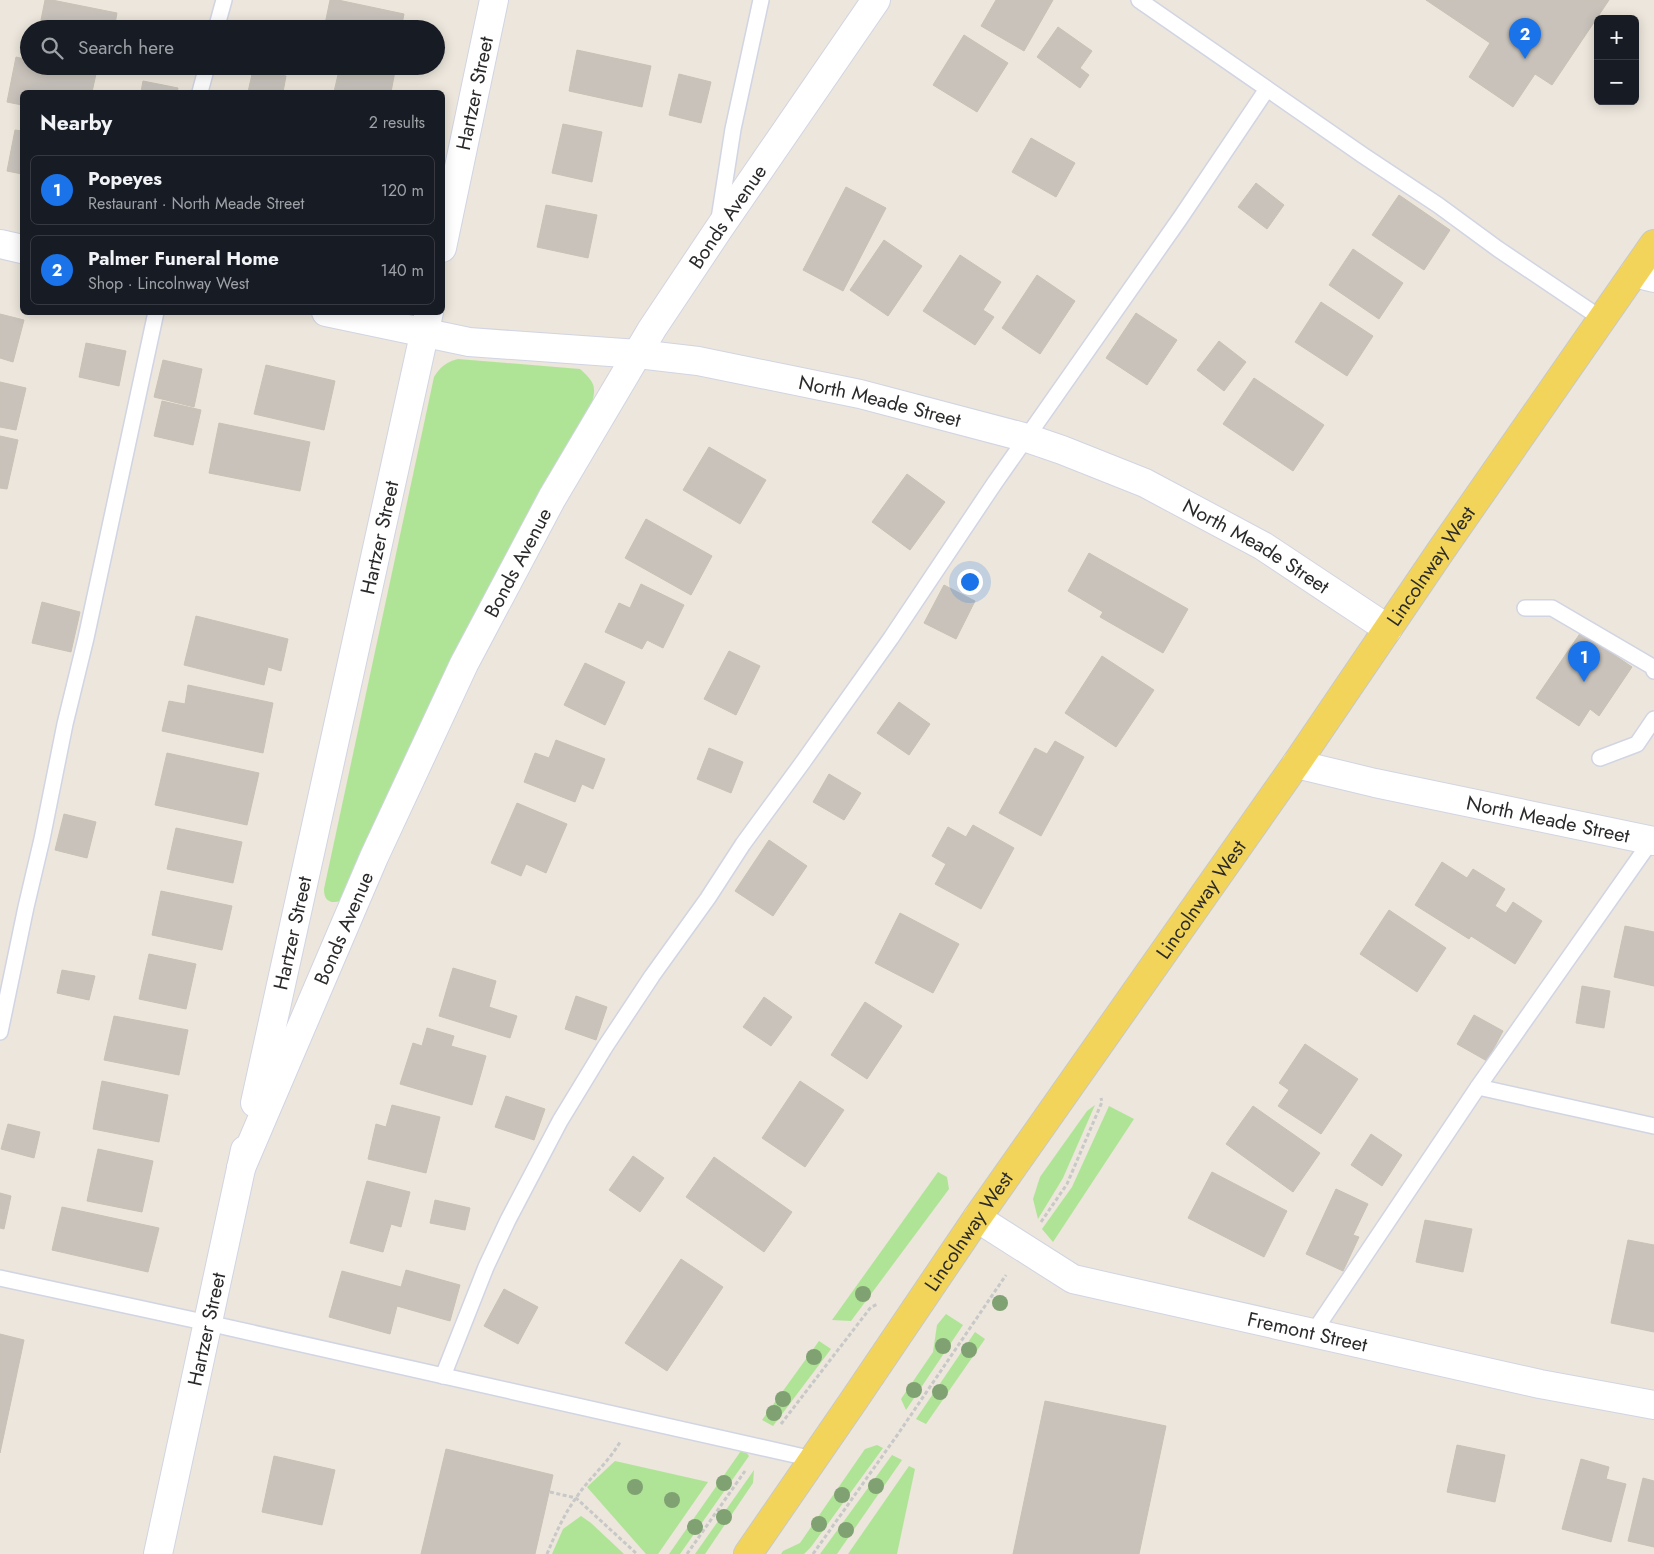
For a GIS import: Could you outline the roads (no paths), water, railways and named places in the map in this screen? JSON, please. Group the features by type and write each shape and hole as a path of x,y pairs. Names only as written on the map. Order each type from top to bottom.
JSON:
{"main road":[{"name":"Lincolnway West","path":"748,1554 977,1218 1296,764 1442,549 1602,319 1644,276 1654,244"}],"street":[{"name":"Hartzer Street","path":"445,234 494,0"},
{"name":"Bonds Avenue","path":"241,1168 374,857 464,664 552,498 652,329 876,0"},
{"path":"0,244 20,248"},
{"name":"North Meade Street","path":"354,315 427,323 468,342 638,354 698,361 860,394 1026,438 1062,450 1145,483 1263,546 1388,629"},
{"name":"Hartzer Street","path":"158,1554 427,323"},
{"name":"North Meade Street","path":"1296,764 1375,783 1653,841"},
{"name":"Fremont Street","path":"977,1218 1073,1279 1540,1384 1654,1405"}],"lane":[{"path":"218,20 224,0"},
{"path":"718,230 733,129 761,0"},
{"path":"1139,0 1602,319"},
{"path":"200,90 204,75"},
{"path":"443,1376 486,1267 508,1220 560,1121 605,1047 743,844 892,638 1026,438 1181,217 1267,89"},
{"path":"0,1032 65,724 90,619 155,315"},
{"path":"1525,608 1552,608 1653,667 1654,671"},
{"path":"1600,758 1637,744 1654,719"},
{"path":"1313,1333 1478,1087 1653,841"},
{"path":"1478,1087 1654,1126"},
{"path":"0,1278 814,1459"}],"place":[{"name":"Palmer Funeral Home","path":"1525,59"},
{"name":"Popeyes","path":"1584,682"}]}
